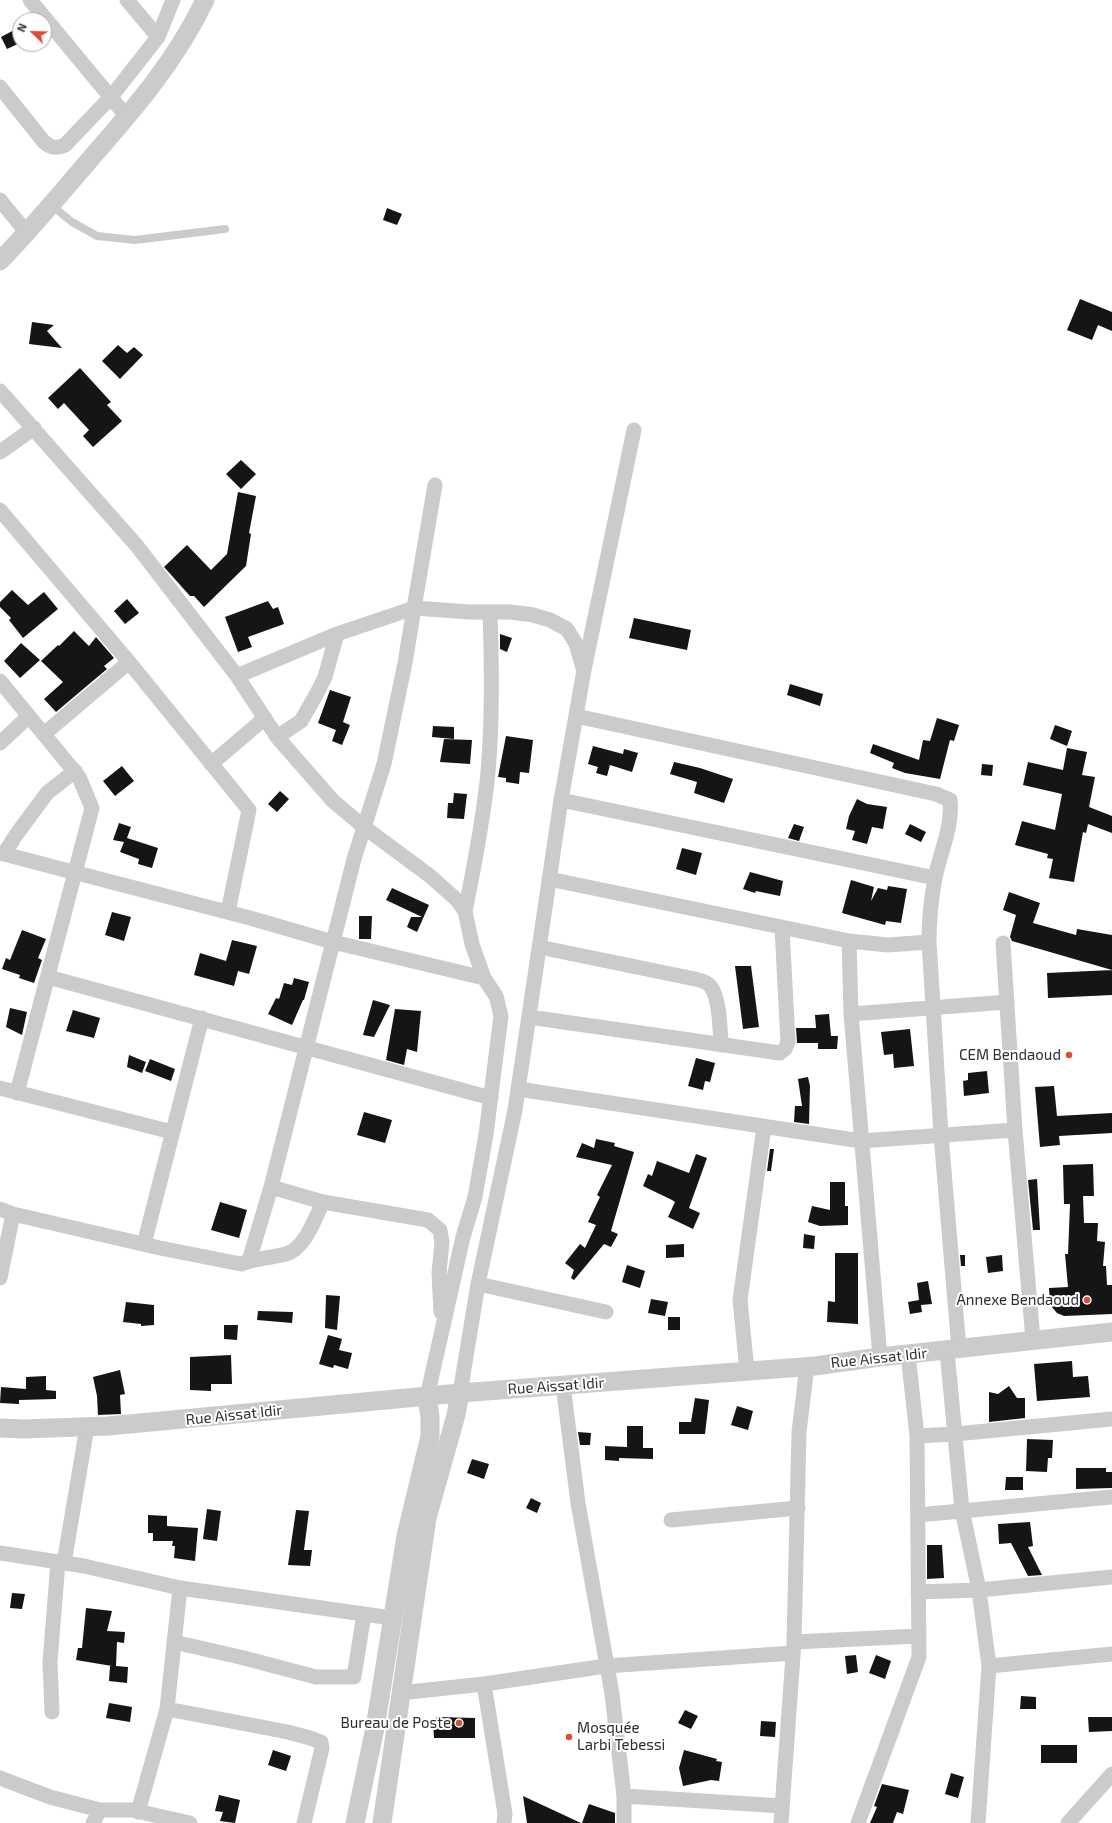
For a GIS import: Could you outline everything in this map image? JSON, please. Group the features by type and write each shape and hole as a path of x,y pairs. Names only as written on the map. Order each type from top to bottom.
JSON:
{"street":[{"path":"30,0 127,116"},
{"path":"127,0 158,37"},
{"path":"0,87 44,142 49,146 59,148 65,145 111,97 158,37 174,0"},
{"path":"0,262 27,233 127,116 170,62 181,45 204,0"},
{"path":"0,200 27,233"},
{"path":"0,391 137,546 237,676 277,737 333,801 364,827 430,876 451,894 465,911"},
{"path":"0,452 34,428"},
{"path":"382,1823 427,1518 456,1414 478,1284 515,1110 561,800 584,670 634,430"},
{"path":"249,1261 271,1187 333,942 364,827 384,764 405,663 435,485"},
{"path":"0,510 129,662 249,810 228,912"},
{"path":"237,676 337,634 414,608 490,613 511,612 533,615 550,620 567,629 576,644 584,670"},
{"path":"355,1823 375,1728 406,1536 430,1436 430,1417 427,1397 463,1238 475,1197 491,1098 501,1016 496,996 484,978 472,944 465,911 487,781 491,696 490,613"},
{"path":"277,737 301,721 307,711 325,677 337,634"},
{"path":"44,734 129,662"},
{"path":"0,681 75,771 92,808 17,1093"},
{"path":"0,743 29,716"},
{"path":"576,716 943,796 950,800 951,809 935,878 929,916 929,942 953,1350 955,1434 962,1510 979,1590 988,1666 978,1823"},
{"path":"211,764 265,718"},
{"path":"75,771 47,793 2,853 228,912 333,942 484,978"},
{"path":"561,800 935,878"},
{"path":"549,879 849,941 888,944 929,942"},
{"path":"529,1017 780,1053 785,1049 788,1042 782,928"},
{"path":"849,941 851,1014 880,1357"},
{"path":"1003,943 1015,1130 1033,1340"},
{"path":"539,947 695,979 708,984 713,991 716,1001 721,1045"},
{"path":"48,977 491,1098"},
{"path":"851,1014 934,1009 1007,1002"},
{"path":"144,1244 202,1018"},
{"path":"0,1088 172,1132"},
{"path":"518,1089 861,1141 1015,1130"},
{"path":"747,1371 740,1300 764,1127"},
{"path":"271,1187 323,1202 428,1220 440,1230 442,1242 439,1273 443,1323"},
{"path":"0,1278 7,1211 144,1244 240,1264 288,1254 304,1240 323,1202"},
{"path":"478,1284 606,1312"},
{"name":"Rue Aissat Idir","path":"0,1428 23,1430 168,1421 460,1393 806,1366 1112,1332"},
{"path":"858,1823 919,1657 916,1436 908,1354"},
{"path":"781,1823 794,1647 799,1432 806,1366"},
{"path":"564,1385 578,1503 612,1694 624,1796 624,1823"},
{"path":"916,1436 955,1434 1112,1419"},
{"path":"52,1712 50,1662 61,1563 87,1427"},
{"path":"918,1514 1112,1497"},
{"path":"671,1520 798,1508"},
{"path":"0,1553 61,1563 180,1588 392,1618"},
{"path":"918,1592 979,1590 1112,1576"},
{"path":"138,1812 167,1709 180,1588"},
{"path":"174,1642 244,1658 316,1677 354,1677 364,1614"},
{"path":"400,1693 484,1684 606,1666 919,1636"},
{"path":"988,1666 1112,1654"},
{"path":"484,1684 505,1814 504,1823"},
{"path":"167,1709 288,1732 321,1742 322,1748 304,1823"},
{"path":"1068,1823 1112,1774"},
{"path":"0,1778 50,1797 96,1817 118,1809 190,1823"},
{"path":"624,1796 782,1806"}],"lane":[{"path":"51,205 72,222 97,236 135,240 225,229"}],"building":[{"path":"12,31 12,47 7,49 1,37"},
{"path":"387,208 402,214 397,225 383,220"},
{"path":"1080,299 1112,312 1112,331 1098,325 1092,340 1067,330"},
{"path":"32,322 54,325 47,331 62,348 29,344"},
{"path":"118,345 127,353 134,347 143,355 120,379 102,361"},
{"path":"80,368 111,402 107,405 122,421 93,447 83,436 89,430 64,403 58,409 48,398"},
{"path":"241,460 256,474 241,489 226,474"},
{"path":"238,492 256,496 249,533 251,534 246,566 204,607 194,596 190,596 164,567 187,545 211,570 227,554"},
{"path":"12,590 28,605 44,592 58,609 23,638 9,620 11,618 0,607 0,602"},
{"path":"127,599 139,613 125,624 114,611"},
{"path":"268,601 273,609 278,607 284,624 248,637 252,647 238,652 225,617"},
{"path":"634,618 691,630 687,650 629,638"},
{"path":"74,631 89,646 96,637 114,658 104,666 107,669 56,712 44,699 63,682 41,661"},
{"path":"500,634 512,638 507,652 500,649"},
{"path":"21,643 40,660 20,678 4,661"},
{"path":"790,684 823,694 820,706 787,695"},
{"path":"330,690 351,697 343,722 350,725 342,745 332,741 336,730 318,723"},
{"path":"937,718 959,725 954,741 950,740 940,779 905,773 892,768 894,763 870,753 873,744 919,760 923,740 930,741"},
{"path":"1055,725 1072,731 1067,746 1050,739"},
{"path":"433,726 454,727 454,739 432,737"},
{"path":"506,736 533,740 529,773 520,772 519,784 506,782 506,778 498,777"},
{"path":"444,739 472,740 470,764 440,762"},
{"path":"593,746 623,754 624,749 638,753 632,772 610,765 607,776 596,773 598,767 588,764"},
{"path":"1067,748 1087,752 1082,775 1095,777 1089,807 1112,816 1112,833 1088,824 1086,833 1083,832 1074,882 1049,878 1053,859 1047,858 1048,854 1015,845 1022,821 1055,830 1062,794 1023,785 1028,762 1063,770"},
{"path":"674,762 700,768 733,779 724,803 694,793 697,782 670,774"},
{"path":"982,764 993,765 992,776 981,775"},
{"path":"122,766 134,781 115,796 103,781"},
{"path":"280,791 289,799 277,812 268,804"},
{"path":"454,793 467,794 464,819 447,818 448,803 453,803"},
{"path":"857,799 867,804 887,807 883,829 872,827 867,844 852,840 855,831 846,829 849,816"},
{"path":"119,823 131,827 127,838 158,848 152,868 138,864 139,859 120,852 124,842 113,840"},
{"path":"794,824 804,827 799,841 788,838"},
{"path":"910,824 926,832 921,842 905,834"},
{"path":"682,848 702,853 696,875 676,869"},
{"path":"750,872 783,881 780,896 756,891 755,893 743,889"},
{"path":"851,880 874,887 871,901 878,888 887,890 888,886 907,889 901,923 886,921 885,925 842,913"},
{"path":"392,888 429,905 417,932 407,927 411,917 422,917 386,900"},
{"path":"1009,892 1040,903 1033,923 1076,935 1077,929 1112,935 1112,970 1012,941 1010,937 1016,915 1003,910"},
{"path":"112,912 131,917 124,941 105,935"},
{"path":"359,916 372,916 371,939 359,939"},
{"path":"22,930 46,939 38,958 42,960 34,983 19,978 20,975 2,969 6,958 10,960"},
{"path":"232,940 257,946 249,974 238,971 234,986 194,975 200,953 226,961"},
{"path":"735,966 751,966 759,1027 743,1029"},
{"path":"1112,970 1112,995 1048,998 1047,973"},
{"path":"294,978 309,982 304,1000 292,1025 268,1014 276,998 279,999 284,983 292,985"},
{"path":"373,1000 390,1005 374,1037 363,1035"},
{"path":"10,1008 27,1012 22,1035 6,1027"},
{"path":"395,1009 421,1011 417,1052 407,1049 404,1065 386,1060"},
{"path":"73,1010 100,1018 94,1038 66,1031"},
{"path":"829,1014 831,1036 838,1036 837,1049 818,1049 818,1043 797,1043 796,1028 816,1028 815,1015"},
{"path":"910,1029 914,1066 894,1068 893,1054 884,1055 881,1032"},
{"path":"129,1055 146,1062 142,1073 127,1067"},
{"path":"696,1058 715,1063 710,1082 705,1081 703,1090 688,1086"},
{"path":"150,1059 175,1069 171,1081 145,1071"},
{"path":"987,1071 989,1093 964,1096 963,1081 968,1080 968,1073"},
{"path":"808,1077 810,1086 809,1124 794,1122 795,1106 802,1106 798,1079"},
{"path":"1054,1086 1057,1116 1112,1113 1112,1133 1059,1136 1060,1145 1040,1147 1035,1087"},
{"path":"364,1112 392,1120 385,1143 357,1135"},
{"path":"596,1139 615,1143 614,1146 634,1152 611,1231 618,1234 611,1247 604,1244 574,1280 571,1278 574,1270 565,1263 580,1244 585,1248 596,1225 588,1222 600,1197 597,1195 612,1165 576,1157 582,1143 594,1148"},
{"path":"770,1149 774,1149 771,1171 767,1171"},
{"path":"696,1154 707,1158 689,1208 700,1213 693,1229 668,1217 675,1202 643,1186 648,1174 652,1176 657,1161 689,1173"},
{"path":"1093,1164 1094,1196 1083,1196 1084,1223 1098,1223 1097,1241 1105,1242 1103,1266 1106,1266 1107,1285 1112,1285 1112,1314 1064,1316 1057,1313 1050,1305 1049,1288 1068,1287 1065,1254 1068,1254 1070,1204 1064,1204 1063,1165"},
{"path":"1037,1179 1040,1230 1033,1230 1028,1180"},
{"path":"830,1182 845,1182 845,1206 848,1206 848,1225 820,1226 808,1222 812,1206 830,1210"},
{"path":"220,1202 247,1210 239,1238 211,1230"},
{"path":"804,1234 815,1236 814,1249 803,1248"},
{"path":"684,1244 684,1257 666,1258 666,1245"},
{"path":"835,1253 858,1253 858,1324 827,1322 828,1301 835,1302"},
{"path":"960,1255 965,1255 965,1266 961,1266"},
{"path":"1002,1255 1003,1271 988,1273 986,1257"},
{"path":"627,1265 645,1271 640,1288 622,1282"},
{"path":"928,1281 932,1304 921,1305 922,1312 910,1314 908,1302 919,1300 917,1283"},
{"path":"326,1295 340,1296 337,1330 325,1328"},
{"path":"651,1299 668,1302 665,1316 648,1313"},
{"path":"126,1302 154,1305 154,1325 141,1326 141,1324 123,1322"},
{"path":"258,1311 293,1312 292,1323 257,1320"},
{"path":"668,1317 680,1317 680,1330 668,1330"},
{"path":"224,1325 238,1325 237,1340 224,1339"},
{"path":"328,1335 342,1339 339,1350 352,1353 348,1369 334,1365 333,1368 319,1364"},
{"path":"231,1355 232,1384 211,1384 211,1391 190,1390 190,1357"},
{"path":"1072,1361 1073,1377 1088,1376 1090,1397 1037,1401 1034,1364"},
{"path":"120,1370 125,1394 120,1395 121,1414 98,1415 97,1396 93,1377"},
{"path":"46,1376 46,1390 56,1391 56,1399 19,1400 19,1404 0,1403 1,1387 26,1389 26,1377"},
{"path":"1009,1386 1017,1398 1025,1398 1025,1418 989,1422 989,1392 998,1394"},
{"path":"695,1398 709,1400 705,1434 679,1434 679,1422 691,1422"},
{"path":"737,1406 753,1411 748,1430 731,1425"},
{"path":"627,1426 643,1426 643,1448 653,1448 653,1459 619,1458 619,1461 605,1460 605,1446 627,1447"},
{"path":"578,1432 591,1433 590,1445 580,1445"},
{"path":"1027,1439 1053,1440 1052,1458 1048,1458 1047,1472 1026,1471"},
{"path":"472,1459 489,1464 484,1479 467,1473"},
{"path":"1076,1468 1106,1468 1106,1472 1112,1472 1112,1488 1076,1489"},
{"path":"1006,1477 1023,1477 1023,1490 1005,1490"},
{"path":"531,1498 541,1503 537,1513 526,1508"},
{"path":"207,1509 221,1511 217,1541 203,1539"},
{"path":"296,1510 309,1511 304,1550 312,1550 310,1566 288,1565"},
{"path":"148,1515 167,1516 167,1526 198,1528 195,1561 174,1558 175,1546 172,1546 173,1541 153,1541 153,1533 148,1533"},
{"path":"1030,1522 1033,1546 1028,1547 1042,1575 1028,1576 1011,1543 999,1544 998,1524"},
{"path":"927,1545 942,1545 944,1578 927,1579"},
{"path":"12,1593 25,1594 22,1609 10,1608"},
{"path":"86,1608 112,1611 107,1631 125,1632 124,1643 117,1642 116,1666 128,1667 127,1683 109,1681 110,1666 112,1666 76,1660 78,1648 82,1648"},
{"path":"856,1655 858,1672 847,1674 845,1656"},
{"path":"876,1655 891,1661 885,1679 869,1673"},
{"path":"1021,1696 1036,1697 1036,1709 1020,1709"},
{"path":"109,1703 132,1707 130,1722 106,1718"},
{"path":"685,1710 698,1716 691,1729 678,1723"},
{"path":"437,1717 475,1718 475,1738 434,1738 433,1721"},
{"path":"1088,1717 1112,1717 1112,1731 1089,1732"},
{"path":"761,1721 776,1722 775,1737 760,1736"},
{"path":"1041,1745 1077,1745 1077,1763 1041,1763"},
{"path":"273,1750 291,1756 286,1771 268,1765"},
{"path":"684,1750 717,1759 716,1761 722,1762 719,1781 711,1780 683,1786 679,1768"},
{"path":"951,1773 964,1777 958,1798 945,1794"},
{"path":"882,1784 909,1790 903,1814 897,1812 893,1823 870,1823 877,1807 874,1806"},
{"path":"219,1795 240,1800 235,1823 220,1821 223,1812 215,1811"},
{"path":"523,1796 581,1823 527,1823"},
{"path":"589,1804 615,1813 615,1823 582,1823"}],"place":[{"name":"CEM Bendaoud","path":"1069,1055"},
{"name":"Annexe Bendaoud","path":"1087,1300"},
{"name":"Bureau de Poste","path":"459,1723"},
{"name":"Mosquée Larbi Tebessi","path":"569,1737"}]}
